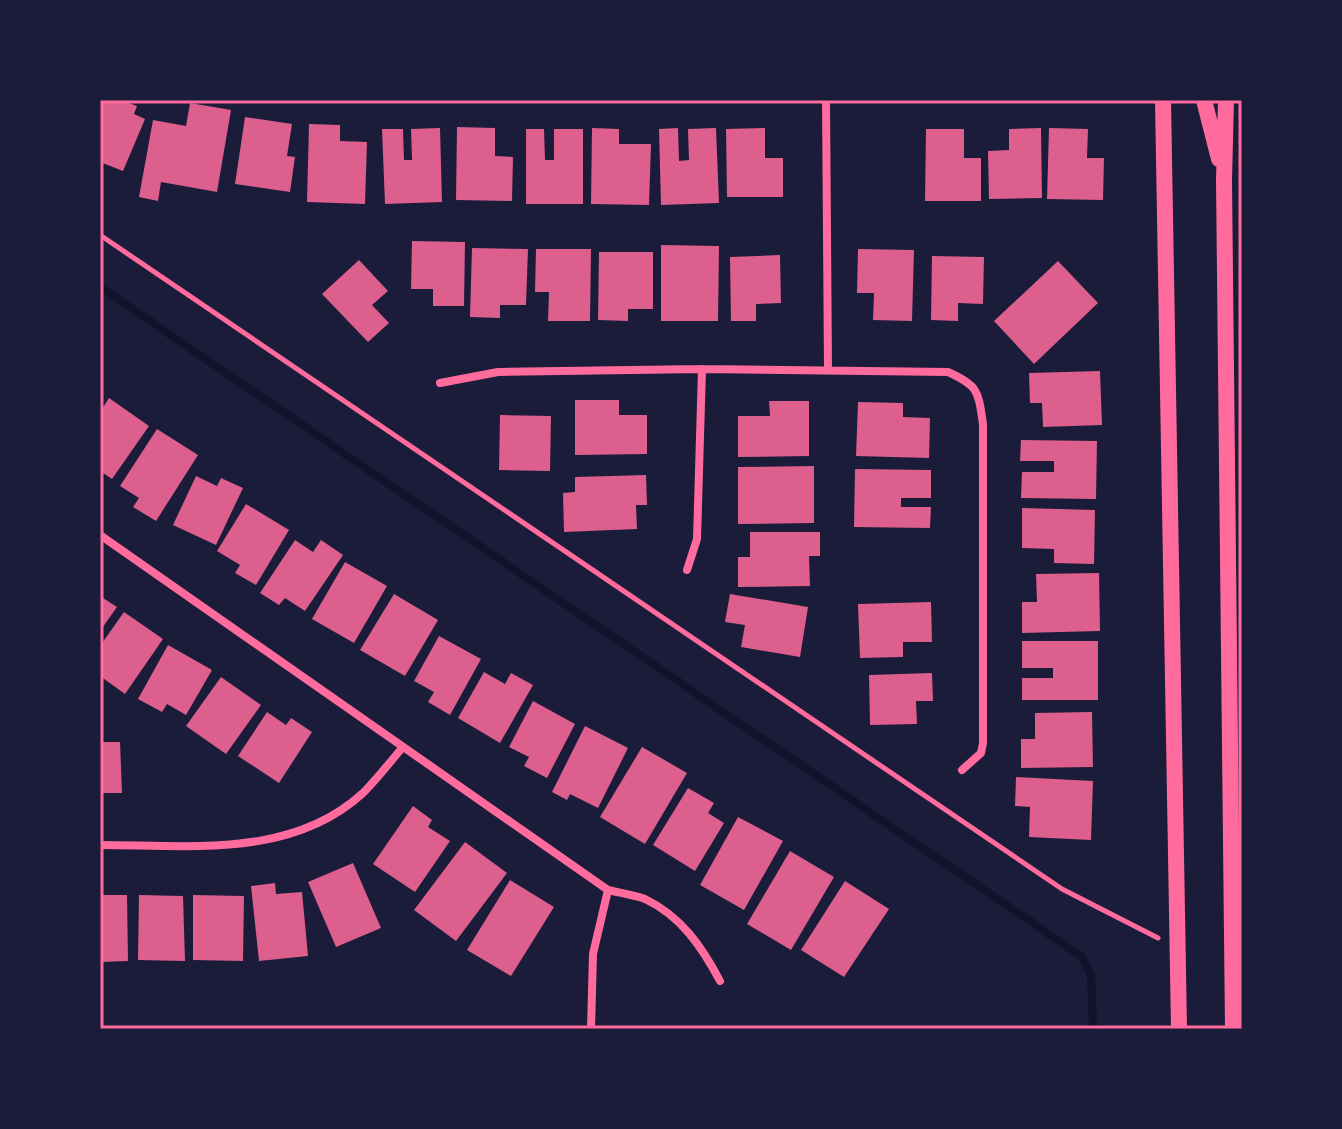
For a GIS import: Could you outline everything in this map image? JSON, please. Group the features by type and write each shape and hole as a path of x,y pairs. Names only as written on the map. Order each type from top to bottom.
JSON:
{"main road":[{"path":"1163,100 1179,1029"},
{"path":"1204,100 1224,180"},
{"path":"1226,100 1224,180 1233,1029"}],"street":[{"path":"826,100 828,369"},
{"path":"687,570 697,539 702,369"},
{"path":"440,383 498,372 702,369 948,372 970,382 978,391 983,424 983,743 981,753 962,770"},
{"path":"100,535 608,890 645,899 685,927 705,952 720,981"},
{"path":"100,845 239,845 294,834 324,820 362,794 403,747"},
{"path":"591,1029 593,954 608,890"}],"path":[{"path":"100,235 1062,889 1178,948"}],"building":[{"path":"100,100 121,100 137,106 134,114 145,119 123,171 100,162"},
{"path":"190,103 231,110 217,192 161,182 158,201 139,197 153,120 186,126"},
{"path":"245,117 292,124 287,156 295,157 290,192 235,184"},
{"path":"309,124 340,125 340,141 367,142 365,204 307,202"},
{"path":"457,127 495,128 495,156 513,157 512,201 456,200"},
{"path":"440,128 442,202 385,204 382,129 403,129 404,160 412,160 411,129"},
{"path":"592,128 619,129 619,144 651,144 649,205 591,204"},
{"path":"678,128 679,161 689,160 688,129 716,128 719,203 661,205 659,129"},
{"path":"765,128 765,158 783,158 783,197 727,197 726,129"},
{"path":"1041,128 1042,198 989,199 988,151 1009,150 1009,129"},
{"path":"1049,128 1088,129 1087,158 1104,158 1103,200 1047,199"},
{"path":"526,129 544,129 545,160 554,160 554,129 583,129 583,204 526,204"},
{"path":"926,129 964,129 964,158 981,158 981,201 925,201"},
{"path":"412,241 465,242 464,306 433,306 433,289 411,289"},
{"path":"661,245 719,246 718,321 661,321"},
{"path":"472,248 528,249 526,305 500,305 500,318 470,317"},
{"path":"536,249 591,249 590,321 548,321 549,292 535,292"},
{"path":"858,249 914,250 912,321 873,320 874,293 857,293"},
{"path":"599,252 653,252 653,309 628,309 628,321 598,320"},
{"path":"780,255 781,303 756,304 756,321 731,321 730,257"},
{"path":"932,256 984,257 983,304 958,303 958,321 931,320"},
{"path":"359,260 388,291 372,305 389,323 368,342 322,294"},
{"path":"1058,261 1098,303 1034,364 994,321"},
{"path":"1100,371 1102,425 1043,427 1042,403 1030,403 1029,373"},
{"path":"109,398 149,426 112,479 100,471 100,412"},
{"path":"575,400 619,400 619,415 647,415 647,454 575,455"},
{"path":"769,401 809,401 809,456 738,457 738,416 770,416"},
{"path":"858,402 903,403 903,417 930,418 929,458 856,456"},
{"path":"500,415 551,416 550,471 499,470"},
{"path":"157,429 198,455 156,521 133,507 139,498 120,486"},
{"path":"1021,440 1097,441 1096,499 1021,498 1022,472 1054,472 1054,461 1020,461"},
{"path":"814,466 814,523 738,524 738,467"},
{"path":"855,469 931,470 931,498 901,498 901,507 931,507 930,528 854,527"},
{"path":"646,475 647,505 636,505 637,529 564,532 563,493 575,492 575,477"},
{"path":"196,476 217,486 221,478 243,488 216,545 173,525"},
{"path":"246,504 289,530 256,585 235,573 240,565 217,551"},
{"path":"1022,508 1095,510 1094,564 1054,563 1054,549 1022,548"},
{"path":"750,532 820,532 820,556 809,556 810,586 738,587 738,557 750,557"},
{"path":"295,540 313,552 321,540 343,555 305,611 285,598 279,605 260,593"},
{"path":"345,562 387,586 354,643 312,619"},
{"path":"1099,573 1100,631 1022,633 1022,602 1037,602 1036,574"},
{"path":"394,594 438,620 405,676 360,650"},
{"path":"730,594 808,607 800,657 741,647 745,625 725,622"},
{"path":"100,596 117,607 100,631"},
{"path":"931,602 932,642 903,642 903,657 860,658 858,604"},
{"path":"124,612 163,639 125,694 100,676 100,646"},
{"path":"439,636 481,659 450,715 428,702 434,692 414,681"},
{"path":"1022,641 1098,641 1098,700 1022,700 1022,678 1053,678 1053,668 1022,668"},
{"path":"168,645 212,670 186,715 167,704 162,712 138,699"},
{"path":"484,672 505,684 511,673 533,685 500,743 458,718"},
{"path":"932,673 933,701 916,701 917,724 870,725 869,675"},
{"path":"221,677 261,705 226,754 186,726"},
{"path":"533,701 575,724 547,778 524,766 529,757 509,747"},
{"path":"267,712 286,725 291,718 312,732 279,783 238,756"},
{"path":"1092,712 1093,767 1021,768 1021,739 1035,739 1035,713"},
{"path":"585,726 628,748 598,808 570,794 567,800 552,792"},
{"path":"100,742 120,742 122,793 100,793"},
{"path":"642,747 687,773 645,844 600,817"},
{"path":"1016,777 1093,781 1091,840 1029,837 1030,807 1015,806"},
{"path":"688,788 714,803 708,813 724,823 695,871 653,845"},
{"path":"413,806 432,820 428,827 450,841 415,892 373,864"},
{"path":"738,817 783,841 744,910 700,885"},
{"path":"465,842 507,873 456,941 414,910"},
{"path":"790,851 834,877 791,950 747,924"},
{"path":"353,863 381,928 336,947 308,882"},
{"path":"510,880 554,907 511,976 467,950"},
{"path":"845,881 889,909 844,977 801,950"},
{"path":"275,883 276,894 302,892 308,956 259,961 251,886"},
{"path":"100,895 127,895 128,961 100,962"},
{"path":"139,895 183,896 185,961 138,960"},
{"path":"193,895 244,896 243,961 193,960"}],"waterway":[{"path":"100,287 1081,956 1091,975 1093,1029"}]}
